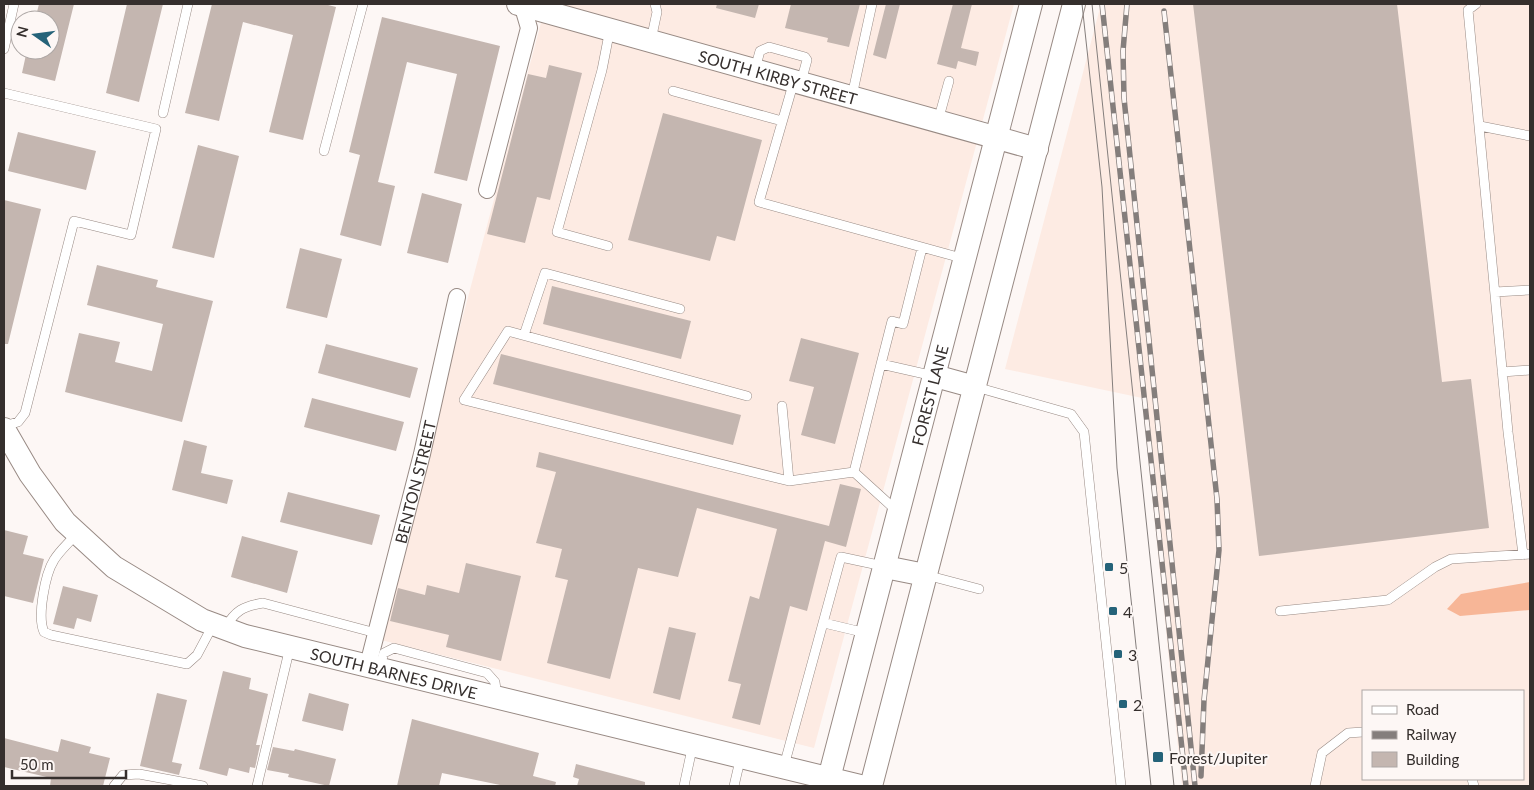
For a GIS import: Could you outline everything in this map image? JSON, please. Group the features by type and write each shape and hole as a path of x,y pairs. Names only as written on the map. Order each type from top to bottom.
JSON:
{"main road":[{"name":"SOUTH KIRBY STREET","path":"521,4 554,9 610,29 1038,149"},
{"name":"FOREST LANE","path":"828,782 869,633 1031,4"},
{"path":"871,786 1038,149 1074,4"},
{"path":"935,376 975,387"},
{"name":"SOUTH BARNES DRIVE","path":"4,427 30,474 65,522 114,567 202,620 290,646 784,766 828,782 860,786"},
{"path":"886,567 926,575"}],"street":[{"path":"487,190 529,28 521,4"},
{"name":"BENTON STREET","path":"374,667 376,633 422,454 457,297"}],"lane":[{"path":"4,49 14,4"},
{"path":"163,113 188,4"},
{"path":"324,151 363,4"},
{"path":"651,40 657,12 655,4"},
{"path":"852,96 872,4"},
{"path":"1280,610 1388,600 1435,566 1451,559 1527,554 1502,372 1468,10 1476,4"},
{"path":"608,246 557,232 602,70 610,29"},
{"path":"797,81 782,121 760,202 965,259"},
{"path":"938,121 949,81"},
{"path":"673,90 782,121"},
{"path":"4,94 156,130 131,235 74,221 25,413 18,422 4,427"},
{"path":"1480,126 1530,136"},
{"path":"854,472 892,321 903,324 922,248"},
{"path":"524,335 544,273 680,309"},
{"path":"1495,292 1530,290"},
{"path":"747,396 508,331 464,400 789,482 854,472"},
{"path":"881,364 935,376"},
{"path":"1502,372 1530,370"},
{"path":"975,387 1071,414 1084,432 1121,786"},
{"path":"782,406 789,482"},
{"path":"854,472 900,514"},
{"path":"77,533 54,559 47,576 40,620 44,632 51,636 187,664 219,626 234,613 247,605 263,603 376,633"},
{"path":"784,766 841,557 886,567"},
{"path":"926,575 978,589"},
{"path":"824,623 869,633"},
{"path":"257,786 290,646"},
{"path":"1315,786 1322,753 1348,733 1362,732"},
{"path":"684,786 692,744"},
{"path":"734,786 742,756"},
{"path":"114,786 123,775 139,774 203,786"}],"shaded area":[{"path":"546,4 1014,4 814,748 377,639"},
{"path":"1101,4 1530,4 1530,786 1182,786 1142,398 1005,369"},
{"path":"1530,582 1530,610 1460,616 1447,609 1461,594"}],"building":[{"path":"39,4 74,4 55,81 22,73 25,60 60,60 60,10 38,10"},
{"path":"127,4 163,4 139,102 106,93"},
{"path":"212,4 324,4 336,7 303,140 269,132 293,35 243,22 219,121 185,113"},
{"path":"717,4 759,4 755,18 716,8"},
{"path":"791,4 860,4 849,47 827,42 828,38 785,28"},
{"path":"886,4 900,4 886,59 873,55"},
{"path":"953,4 972,4 961,48 979,52 976,66 958,61 956,69 937,64"},
{"path":"1193,4 1397,4 1442,382 1471,379 1489,528 1259,556"},
{"path":"382,17 500,46 467,181 434,173 457,74 407,62 378,182 395,186 381,246 340,235 360,155 349,152"},
{"path":"549,65 582,73 550,200 537,197 525,243 487,234 528,74 546,78"},
{"path":"663,113 762,140 735,241 717,236 710,261 628,240"},
{"path":"18,132 96,151 86,190 8,171"},
{"path":"198,145 239,156 214,258 172,248"},
{"path":"422,193 462,204 448,263 407,253"},
{"path":"4,200 41,209 8,344 4,344"},
{"path":"300,248 342,259 327,318 286,308"},
{"path":"97,265 158,280 156,287 213,301 182,422 65,392 79,333 120,342 115,362 152,371 163,324 87,305"},
{"path":"552,286 691,321 681,359 543,324"},
{"path":"801,338 859,353 835,444 801,435 814,387 789,381"},
{"path":"326,344 418,368 410,398 318,373"},
{"path":"501,354 741,415 733,445 493,384"},
{"path":"312,398 404,422 396,451 304,427"},
{"path":"184,440 207,446 201,473 233,480 227,504 172,490"},
{"path":"539,452 829,526 840,484 861,489 846,547 825,541 807,611 790,606 760,725 732,718 741,684 728,681 750,596 759,599 777,529 697,508 678,577 638,568 610,679 547,663 568,580 555,577 562,549 536,543 556,472 536,467"},
{"path":"288,492 380,515 372,545 280,522"},
{"path":"4,530 28,536 23,554 44,559 33,603 4,596"},
{"path":"242,536 298,551 287,593 231,577"},
{"path":"466,563 521,576 501,661 446,647 449,635 390,621 398,588 425,595 427,585 459,593"},
{"path":"63,586 98,595 91,622 77,618 74,629 53,624"},
{"path":"669,627 696,633 680,700 653,693"},
{"path":"223,671 251,678 249,689 268,694 256,745 260,745 255,768 250,767 249,773 229,768 227,776 199,769"},
{"path":"157,693 187,700 172,762 182,764 179,775 140,766"},
{"path":"309,693 349,704 343,731 302,721"},
{"path":"412,719 539,753 533,776 556,782 555,786 505,786 442,773 439,786 397,786"},
{"path":"4,738 58,752 61,739 91,747 89,753 110,758 103,786 50,786 51,778 4,767"},
{"path":"273,747 294,751 295,749 336,759 329,786 288,777 289,774 267,770"},
{"path":"576,764 645,782 645,786 577,786 579,779 573,777"}],"tram line":[{"path":"1082,4 1102,187 1117,468 1151,786"},
{"path":"1092,4 1174,786"}],"railway":[{"path":"1102,4 1186,786"},
{"path":"1127,4 1123,51 1124,98 1195,786"},
{"path":"1164,11 1217,499 1219,550 1204,700 1201,776"}],"place":[{"name":"5","path":"1109,567"},
{"name":"4","path":"1113,611"},
{"name":"3","path":"1118,654"},
{"name":"2","path":"1123,704"},
{"name":"Forest/Jupiter","path":"1158,757"}]}
